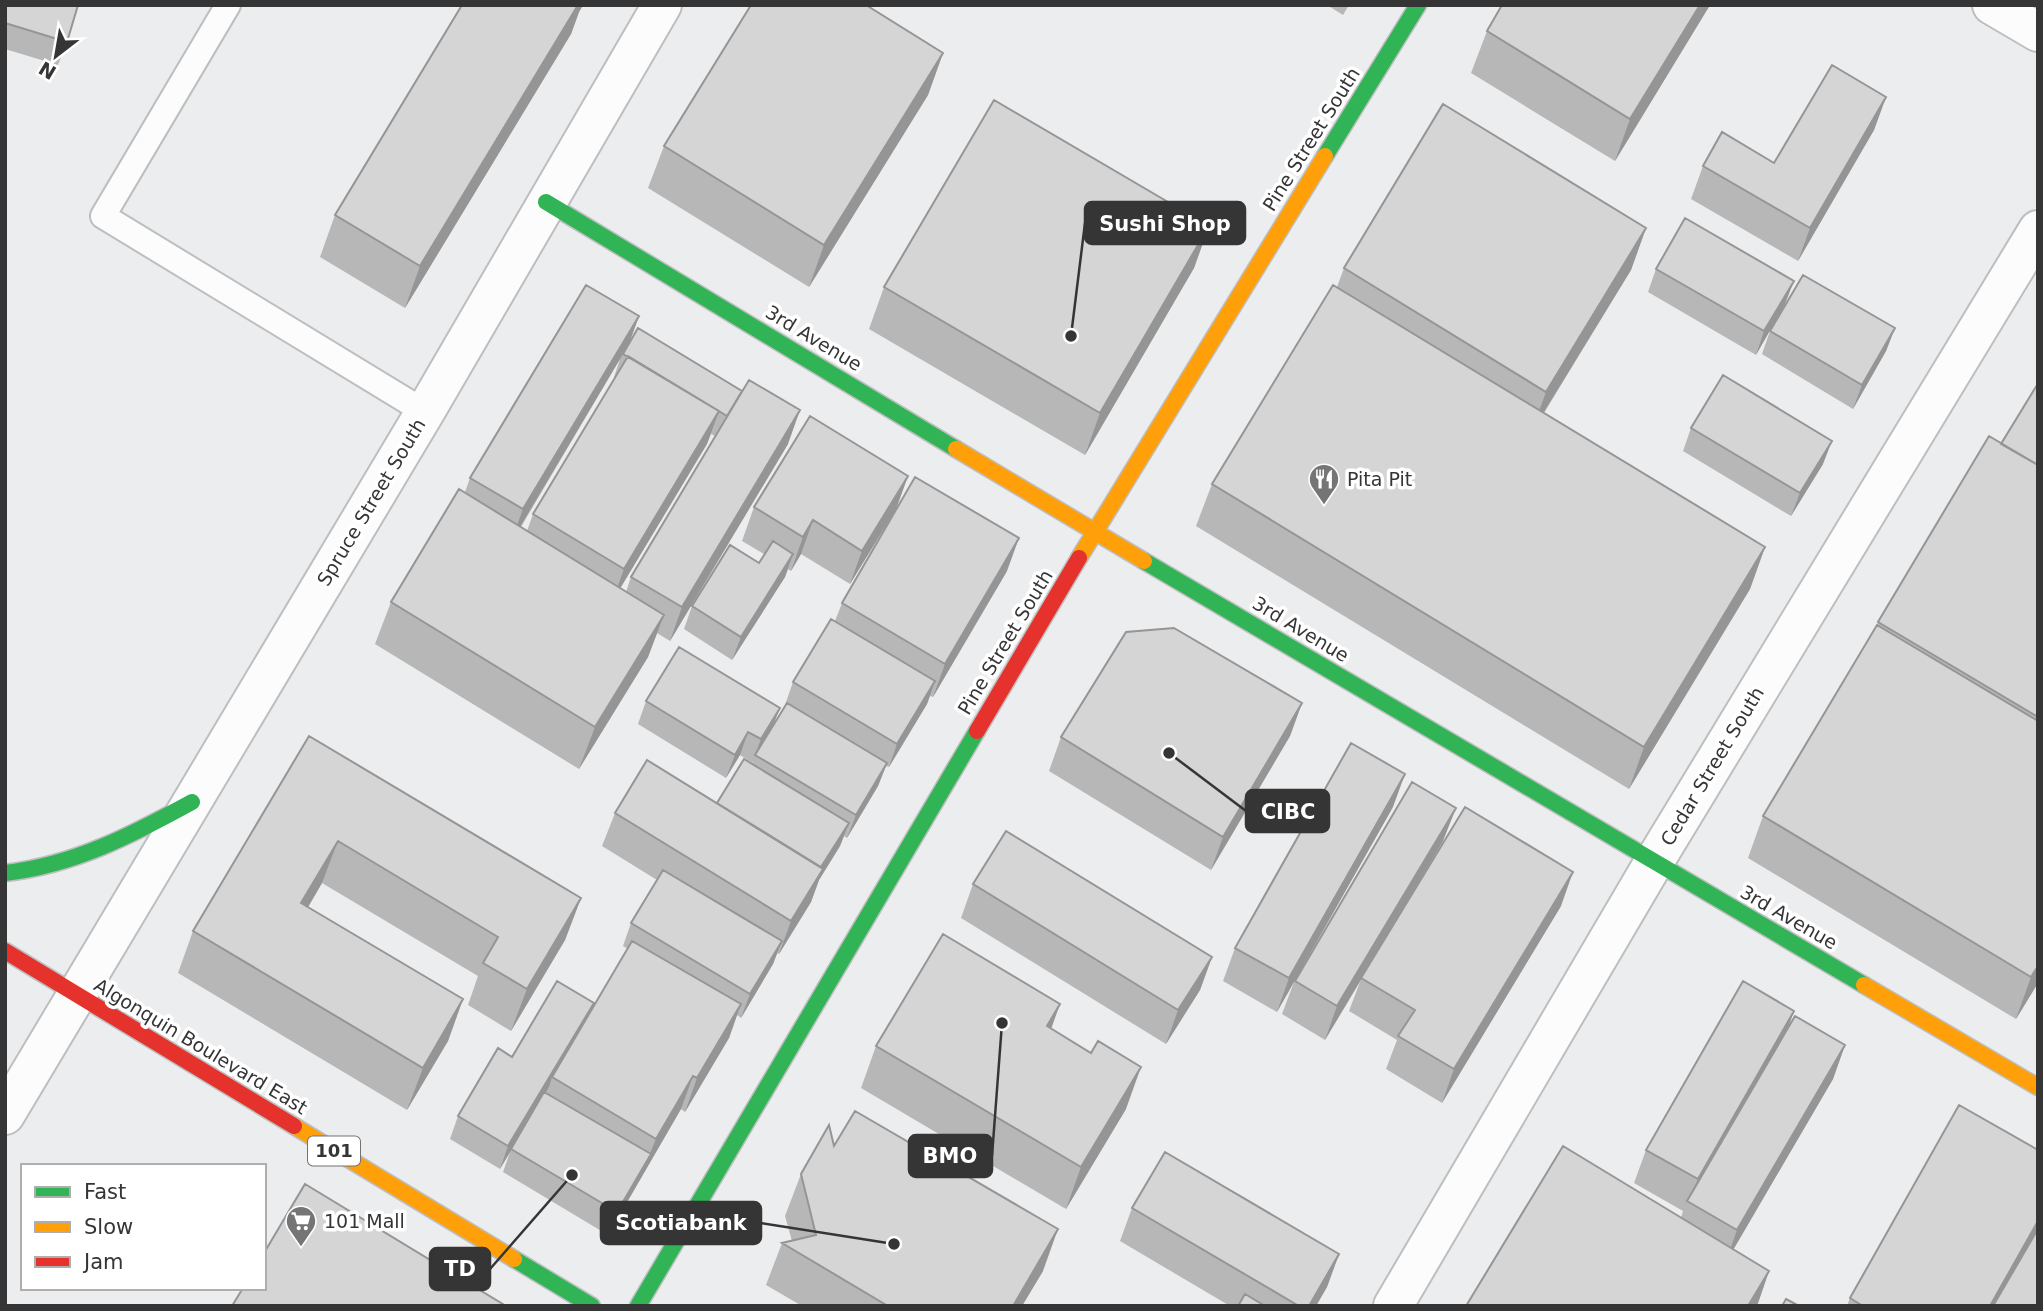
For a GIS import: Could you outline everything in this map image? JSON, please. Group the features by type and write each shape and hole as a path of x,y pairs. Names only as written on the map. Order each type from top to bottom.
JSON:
{"street":[{"name":"Spruce Street South","path":"5,1115 425,412 662,5"},
{"name":"Pine Street South","path":"638,1306 1095,532 1418,5"},
{"path":"1992,5 2038,32"},
{"name":"3rd Avenue","path":"546,202 1095,532 2038,1087"},
{"name":"Cedar Street South","path":"1393,1306 1654,862 2038,230"},
{"path":"5,873 30,871 102,850 192,802"},
{"name":"Algonquin Boulevard East","path":"5,951 592,1306"}],"lane":[{"path":"228,5 103,216 425,412"}],"building":[{"path":"5,5 78,5 67,42 5,23"},
{"path":"462,5 578,5 420,266 335,215"},
{"path":"751,5 866,5 943,53 824,245 664,146"},
{"path":"1502,5 1700,5 1630,119 1487,31"},
{"path":"1832,65 1886,97 1810,228 1703,166 1722,132 1774,163"},
{"path":"994,100 1209,226 1100,413 884,287"},
{"path":"1443,104 1646,228 1546,392 1344,268"},
{"path":"1685,218 1794,281 1764,331 1656,269"},
{"path":"1803,275 1895,328 1862,385 1770,331"},
{"path":"586,285 639,316 523,509 470,478"},
{"path":"1333,285 1765,547 1644,747 1212,484"},
{"path":"638,328 742,391 727,416 623,354"},
{"path":"628,356 719,411 624,569 533,514"},
{"path":"1723,375 1832,441 1800,493 1691,428"},
{"path":"749,380 800,410 682,607 631,577"},
{"path":"2038,386 2038,465 2001,444"},
{"path":"810,416 908,476 862,551 813,520 803,537 754,507"},
{"path":"1989,436 2038,465 2038,717 1878,622"},
{"path":"915,477 1019,538 945,664 842,603"},
{"path":"459,489 664,615 595,727 391,602"},
{"path":"773,541 793,554 741,637 692,606 730,545 759,563"},
{"path":"831,619 935,681 897,744 793,682"},
{"path":"1877,625 2038,721 2038,966 2031,977 1763,816"},
{"path":"1174,628 1302,703 1223,837 1061,737 1126,632"},
{"path":"679,647 780,708 761,739 748,732 735,755 646,701"},
{"path":"787,703 887,763 856,815 755,755"},
{"path":"309,736 581,898 527,989 483,963 498,937 338,841 301,903 463,999 423,1068 193,931"},
{"path":"1351,743 1405,774 1289,978 1235,948"},
{"path":"744,759 849,823 821,867 717,803"},
{"path":"647,760 823,869 791,921 615,813"},
{"path":"1412,782 1456,808 1337,1006 1295,981"},
{"path":"1465,807 1573,872 1454,1069 1398,1036 1415,1010 1361,978"},
{"path":"1006,831 1212,957 1178,1010 973,884"},
{"path":"663,870 782,941 750,994 631,923"},
{"path":"943,934 1060,1004 1047,1026 1091,1053 1098,1041 1141,1067 1081,1167 876,1046"},
{"path":"632,941 741,1004 697,1078 693,1076 656,1139 552,1077"},
{"path":"557,981 594,1003 508,1146 458,1116 498,1048 512,1057"},
{"path":"1743,981 1794,1011 1698,1179 1646,1150"},
{"path":"1795,1016 1845,1045 1737,1230 1687,1201"},
{"path":"544,1092 651,1154 617,1212 511,1149"},
{"path":"1959,1105 2038,1150 2038,1221 1990,1306 1863,1306 1850,1298"},
{"path":"855,1111 1058,1229 1013,1306 888,1306 782,1243 816,1235 801,1174 829,1125 834,1146"},
{"path":"1563,1146 1769,1271 1748,1306 1466,1306"},
{"path":"1165,1152 1339,1254 1309,1306 1299,1306 1132,1208"},
{"path":"305,1184 506,1306 232,1306 242,1290 266,1290 266,1250"},
{"path":"2038,1229 2038,1306 1993,1306"},
{"path":"1245,1294 1265,1306 1238,1306"},
{"path":"1786,1299 1799,1306 1782,1306"}],"traffic: fast":[{"path":"1325,156 1418,5"},
{"path":"546,202 956,449"},
{"path":"1144,561 1864,985"},
{"path":"638,1306 977,731"},
{"path":"5,873 79,856 125,837 192,802"},
{"path":"514,1259 592,1306"}],"traffic: slow":[{"path":"1079,558 1325,156"},
{"path":"956,449 1144,561"},
{"path":"1864,985 2038,1087"},
{"path":"294,1126 514,1259"}],"traffic: jam":[{"path":"977,731 1079,558"},
{"path":"5,951 294,1126"}],"place":[{"name":"Sushi Shop","path":"1071,336"},
{"name":"Pita Pit","path":"1324,506"},
{"name":"CIBC","path":"1169,753"},
{"name":"BMO","path":"1002,1023"},
{"name":"TD","path":"572,1175"},
{"name":"Scotiabank","path":"894,1244"},
{"name":"101 Mall","path":"301,1248"}]}
